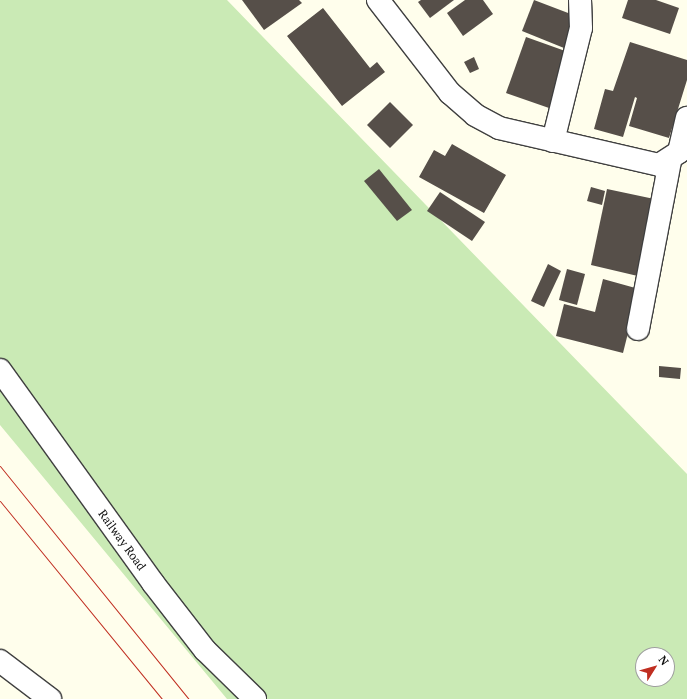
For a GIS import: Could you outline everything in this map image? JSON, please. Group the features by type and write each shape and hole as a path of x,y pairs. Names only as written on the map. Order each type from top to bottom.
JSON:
{"street":[{"path":"378,0 450,93 475,115 499,128 659,165 670,161 679,152 687,118"},
{"path":"553,141 581,28 580,0"},
{"path":"638,329 670,161"},
{"name":"Railway Road","path":"0,370 166,600 225,672 256,699"},
{"path":"0,661 50,699"}],"green space":[{"path":"0,0 227,0 687,474 687,699 227,699 0,425"}],"building":[{"path":"242,0 299,0 302,3 264,30"},
{"path":"421,0 454,0 430,18 418,2"},
{"path":"465,0 483,0 493,14 463,36 447,13"},
{"path":"534,0 576,16 564,48 522,31"},
{"path":"628,0 656,0 679,8 670,34 622,18"},
{"path":"323,8 370,68 377,62 385,72 342,106 287,36"},
{"path":"526,37 568,52 549,108 506,93"},
{"path":"630,42 687,60 687,80 669,138 629,126 637,98 635,97 623,137 594,129 605,89 613,91"},
{"path":"474,57 479,69 470,73 464,62"},
{"path":"390,102 413,125 390,148 367,125"},
{"path":"452,144 506,175 484,213 419,177 434,150 445,156"},
{"path":"379,169 412,210 397,221 364,181"},
{"path":"591,187 605,191 602,205 587,201"},
{"path":"607,189 659,200 642,277 591,265"},
{"path":"440,192 485,222 472,241 427,211"},
{"path":"548,264 561,271 544,307 531,301"},
{"path":"567,269 585,274 577,305 559,300"},
{"path":"603,279 639,289 623,353 556,336 564,304 595,312"},
{"path":"659,366 681,368 680,379 659,377"}],"tram line":[{"path":"0,466 189,699"},
{"path":"0,501 162,699"}]}
